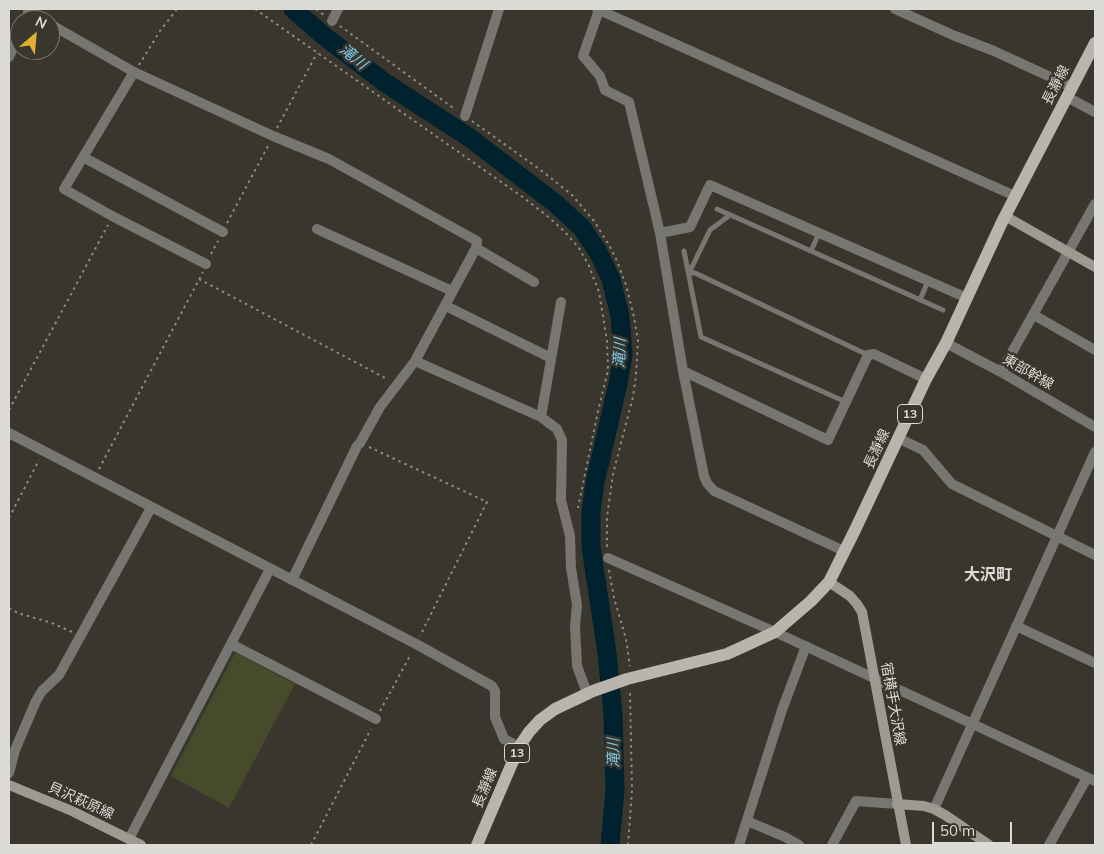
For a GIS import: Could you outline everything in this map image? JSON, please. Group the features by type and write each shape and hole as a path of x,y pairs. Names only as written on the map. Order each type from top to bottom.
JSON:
{"main road":[{"name":"長瀞線","path":"629,678 727,654 775,632 830,582 926,378 946,343 1005,216 1095,43"},
{"name":"13","path":"590,692 629,678"},
{"name":"長瀞線","path":"477,845 519,748 529,732 540,720 555,709 590,692"}],"street":[{"path":"332,21 338,9"},
{"path":"465,116 499,9"},
{"path":"844,551 714,491 707,483 683,371 660,234 630,102 605,90 600,76 583,56 598,9 1015,196"},
{"path":"895,9 994,51 1069,92 1095,112"},
{"path":"60,30 134,72 329,160 477,242 476,248 452,291 446,306 415,361 380,407 357,446 292,580"},
{"path":"134,72 64,189 206,264"},
{"path":"84,157 223,232"},
{"path":"660,234 690,227 710,185 966,298"},
{"path":"1001,372 1095,204"},
{"path":"1005,216 1095,266"},
{"path":"317,229 452,291"},
{"path":"476,248 534,282"},
{"path":"541,417 561,302"},
{"path":"446,306 551,358"},
{"path":"1034,315 1095,350"},
{"name":"東部幹線","path":"946,343 1001,372 1095,427"},
{"path":"683,371 828,440 868,355 874,354 926,378"},
{"path":"415,361 541,417 557,429 562,440 561,500 570,536 571,568 577,605 575,626 577,666 590,692"},
{"path":"9,433 416,644 492,686 495,691 496,717 504,739 519,748"},
{"path":"898,438 923,450 952,484 1095,555"},
{"path":"934,809 1095,452"},
{"path":"9,773 15,750 36,701 42,691 59,675 151,508"},
{"path":"608,558 806,646 1091,779 1049,845"},
{"path":"129,839 270,569"},
{"name":"宿横手大沢線","path":"830,582 850,596 862,612 906,845"},
{"path":"1016,626 1095,663"},
{"path":"231,644 376,719"},
{"path":"739,845 782,710 806,646"},
{"name":"貝沢萩原線","path":"9,785 72,811 140,845"},
{"path":"832,845 856,801 924,806 934,809 946,815 989,845"},
{"path":"747,821 799,845"}],"lane":[{"path":"717,209 943,310"},
{"path":"688,273 710,230 730,215"},
{"path":"811,251 819,232"},
{"path":"684,252 701,337 846,402"},
{"path":"688,273 695,273 868,355"},
{"path":"920,300 928,280"}],"path":[{"path":"134,72 160,31 177,9"},
{"path":"255,9 524,198 564,231 579,248 589,266 598,292 607,341 608,370 578,508"},
{"path":"316,9 542,171 572,195 594,221 609,244 626,285 638,341 636,375 633,396 613,474 607,517 608,558 614,598 630,660 632,791 628,845"},
{"path":"9,410 112,216"},
{"path":"200,280 398,385"},
{"path":"310,845 416,644 487,502 360,443"},
{"path":"9,518 43,451"},
{"path":"9,608 18,613 52,623 81,636"}],"green space":[{"path":"236,653 295,684 229,808 171,776"}],"waterway":[{"name":"滝川","path":"293,9 324,36 384,82 470,138 555,203 582,228 598,252 611,279 620,316 623,355 595,482 591,512 591,547 607,653 613,715 615,790 610,845"}],"district":[{"name":"大沢町","path":"988,575"}]}
